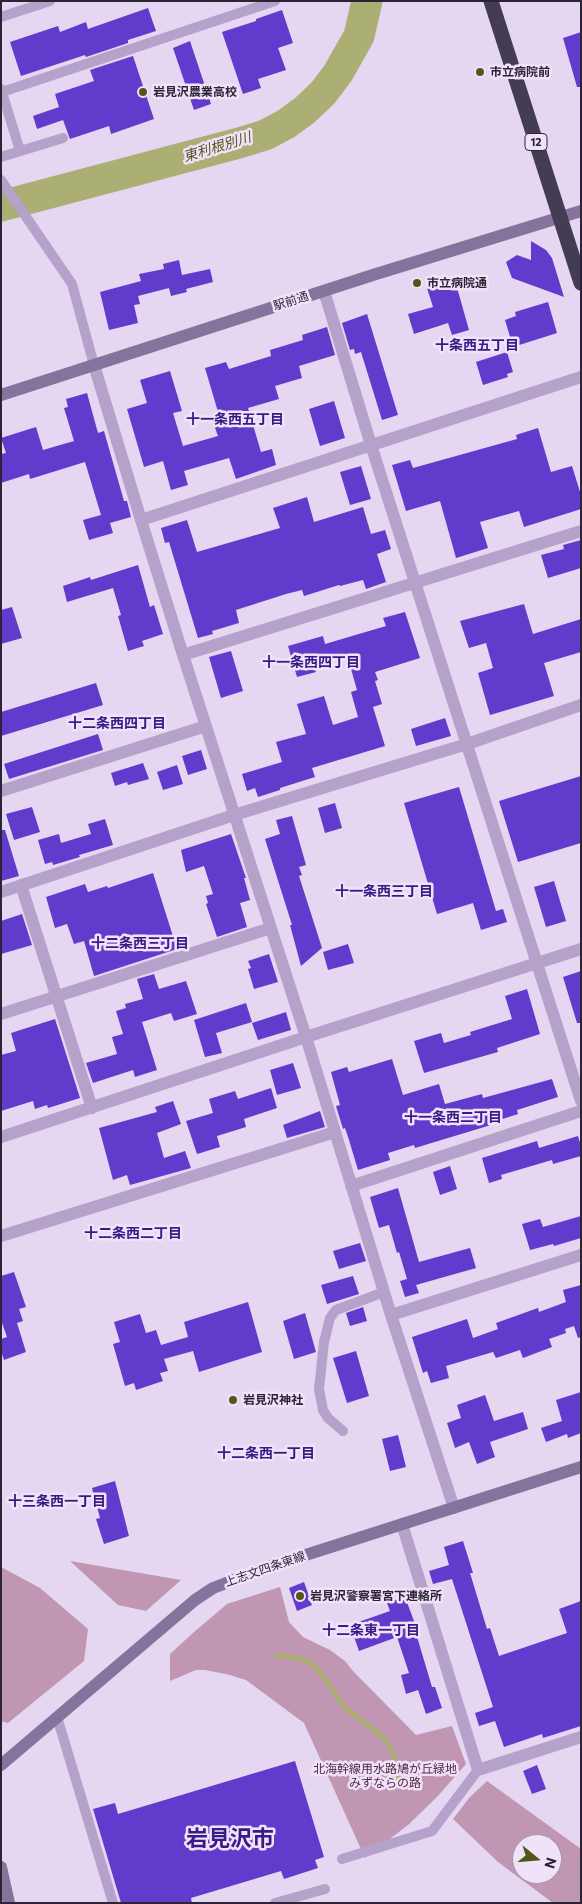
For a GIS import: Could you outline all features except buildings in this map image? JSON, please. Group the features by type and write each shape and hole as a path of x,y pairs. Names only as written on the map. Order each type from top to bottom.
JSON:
{"highway":[{"name":"12","path":"491,1 581,283"}],"main road":[{"name":"駅前通","path":"1,395 324,290 581,211"},
{"name":"上志文四条東線","path":"1,1765 195,1600 214,1588 260,1570 581,1467"},
{"path":"1,1867 9,1903"}],"street":[{"path":"324,290 371,445 581,1101"},
{"path":"94,365 183,656 306,1037 391,1315 454,1508"},
{"path":"141,520 581,377"},
{"path":"183,656 581,531"},
{"path":"1,892 234,815 467,744 581,705"},
{"path":"1,791 206,726"},
{"path":"21,885 92,1108"},
{"path":"1,1014 271,928"},
{"path":"1,1137 581,949"},
{"path":"351,1186 581,1112"},
{"path":"1,1236 335,1132"},
{"path":"391,1315 581,1255"},
{"path":"402,1524 478,1770 581,1737"}],"lane":[{"path":"1,17 50,1"},
{"path":"20,151 2,91 275,1"},
{"path":"1,157 63,138"},
{"path":"1,180 72,284 94,365"},
{"path":"344,1432 328,1418 323,1410 319,1390 324,1342 330,1318 336,1310 384,1292"},
{"path":"57,1717 113,1903"},
{"path":"342,1859 432,1831 478,1770"},
{"path":"275,1903 325,1889"}],"green space":[{"path":"70,1561 181,1580 146,1611 118,1605"},
{"path":"1,1567 40,1588 88,1629 84,1661 8,1723 1,1721"},
{"name":"北海幹線用水路鳩が丘緑地 みずならの路","path":"280,1587 289,1622 303,1637 330,1650 345,1661 416,1735 452,1726 466,1764 437,1797 408,1825 365,1858 304,1723 246,1680 205,1670 196,1670 170,1681 170,1654 194,1632 227,1604"},
{"path":"487,1781 560,1834 512,1834 512,1872 498,1862 453,1819 469,1798"},
{"path":"562,1835 581,1849 581,1903 553,1903 528,1884 562,1884"}],"shaded area":[{"path":"396,1765 404,1768 407,1776 404,1784 396,1787 388,1784 385,1776 388,1768"}],"waterway":[{"name":"東利根別川","path":"1,206 239,143 265,135 286,124 323,93 338,73 359,36 367,1"},
{"path":"276,1655 310,1662 324,1677 342,1705 384,1738 394,1755 394,1766"}],"place":[{"name":"市立病院前","path":"480,72"},
{"name":"岩見沢農業高校","path":"143,92"},
{"name":"市立病院通","path":"417,283"},
{"name":"岩見沢神社","path":"233,1400"},
{"name":"岩見沢警察署宮下連絡所","path":"300,1596"}],"district":[{"name":"十条西五丁目","path":"477,345"},
{"name":"十一条西五丁目","path":"235,419"},
{"name":"十一条西四丁目","path":"311,662"},
{"name":"十二条西四丁目","path":"117,723"},
{"name":"十一条西三丁目","path":"384,891"},
{"name":"十二条西三丁目","path":"140,943"},
{"name":"十一条西二丁目","path":"453,1117"},
{"name":"十二条西二丁目","path":"133,1233"},
{"name":"十二条西一丁目","path":"266,1453"},
{"name":"十三条西一丁目","path":"57,1501"},
{"name":"十二条東一丁目","path":"371,1630"},
{"name":"岩見沢市","path":"230,1839"}]}
